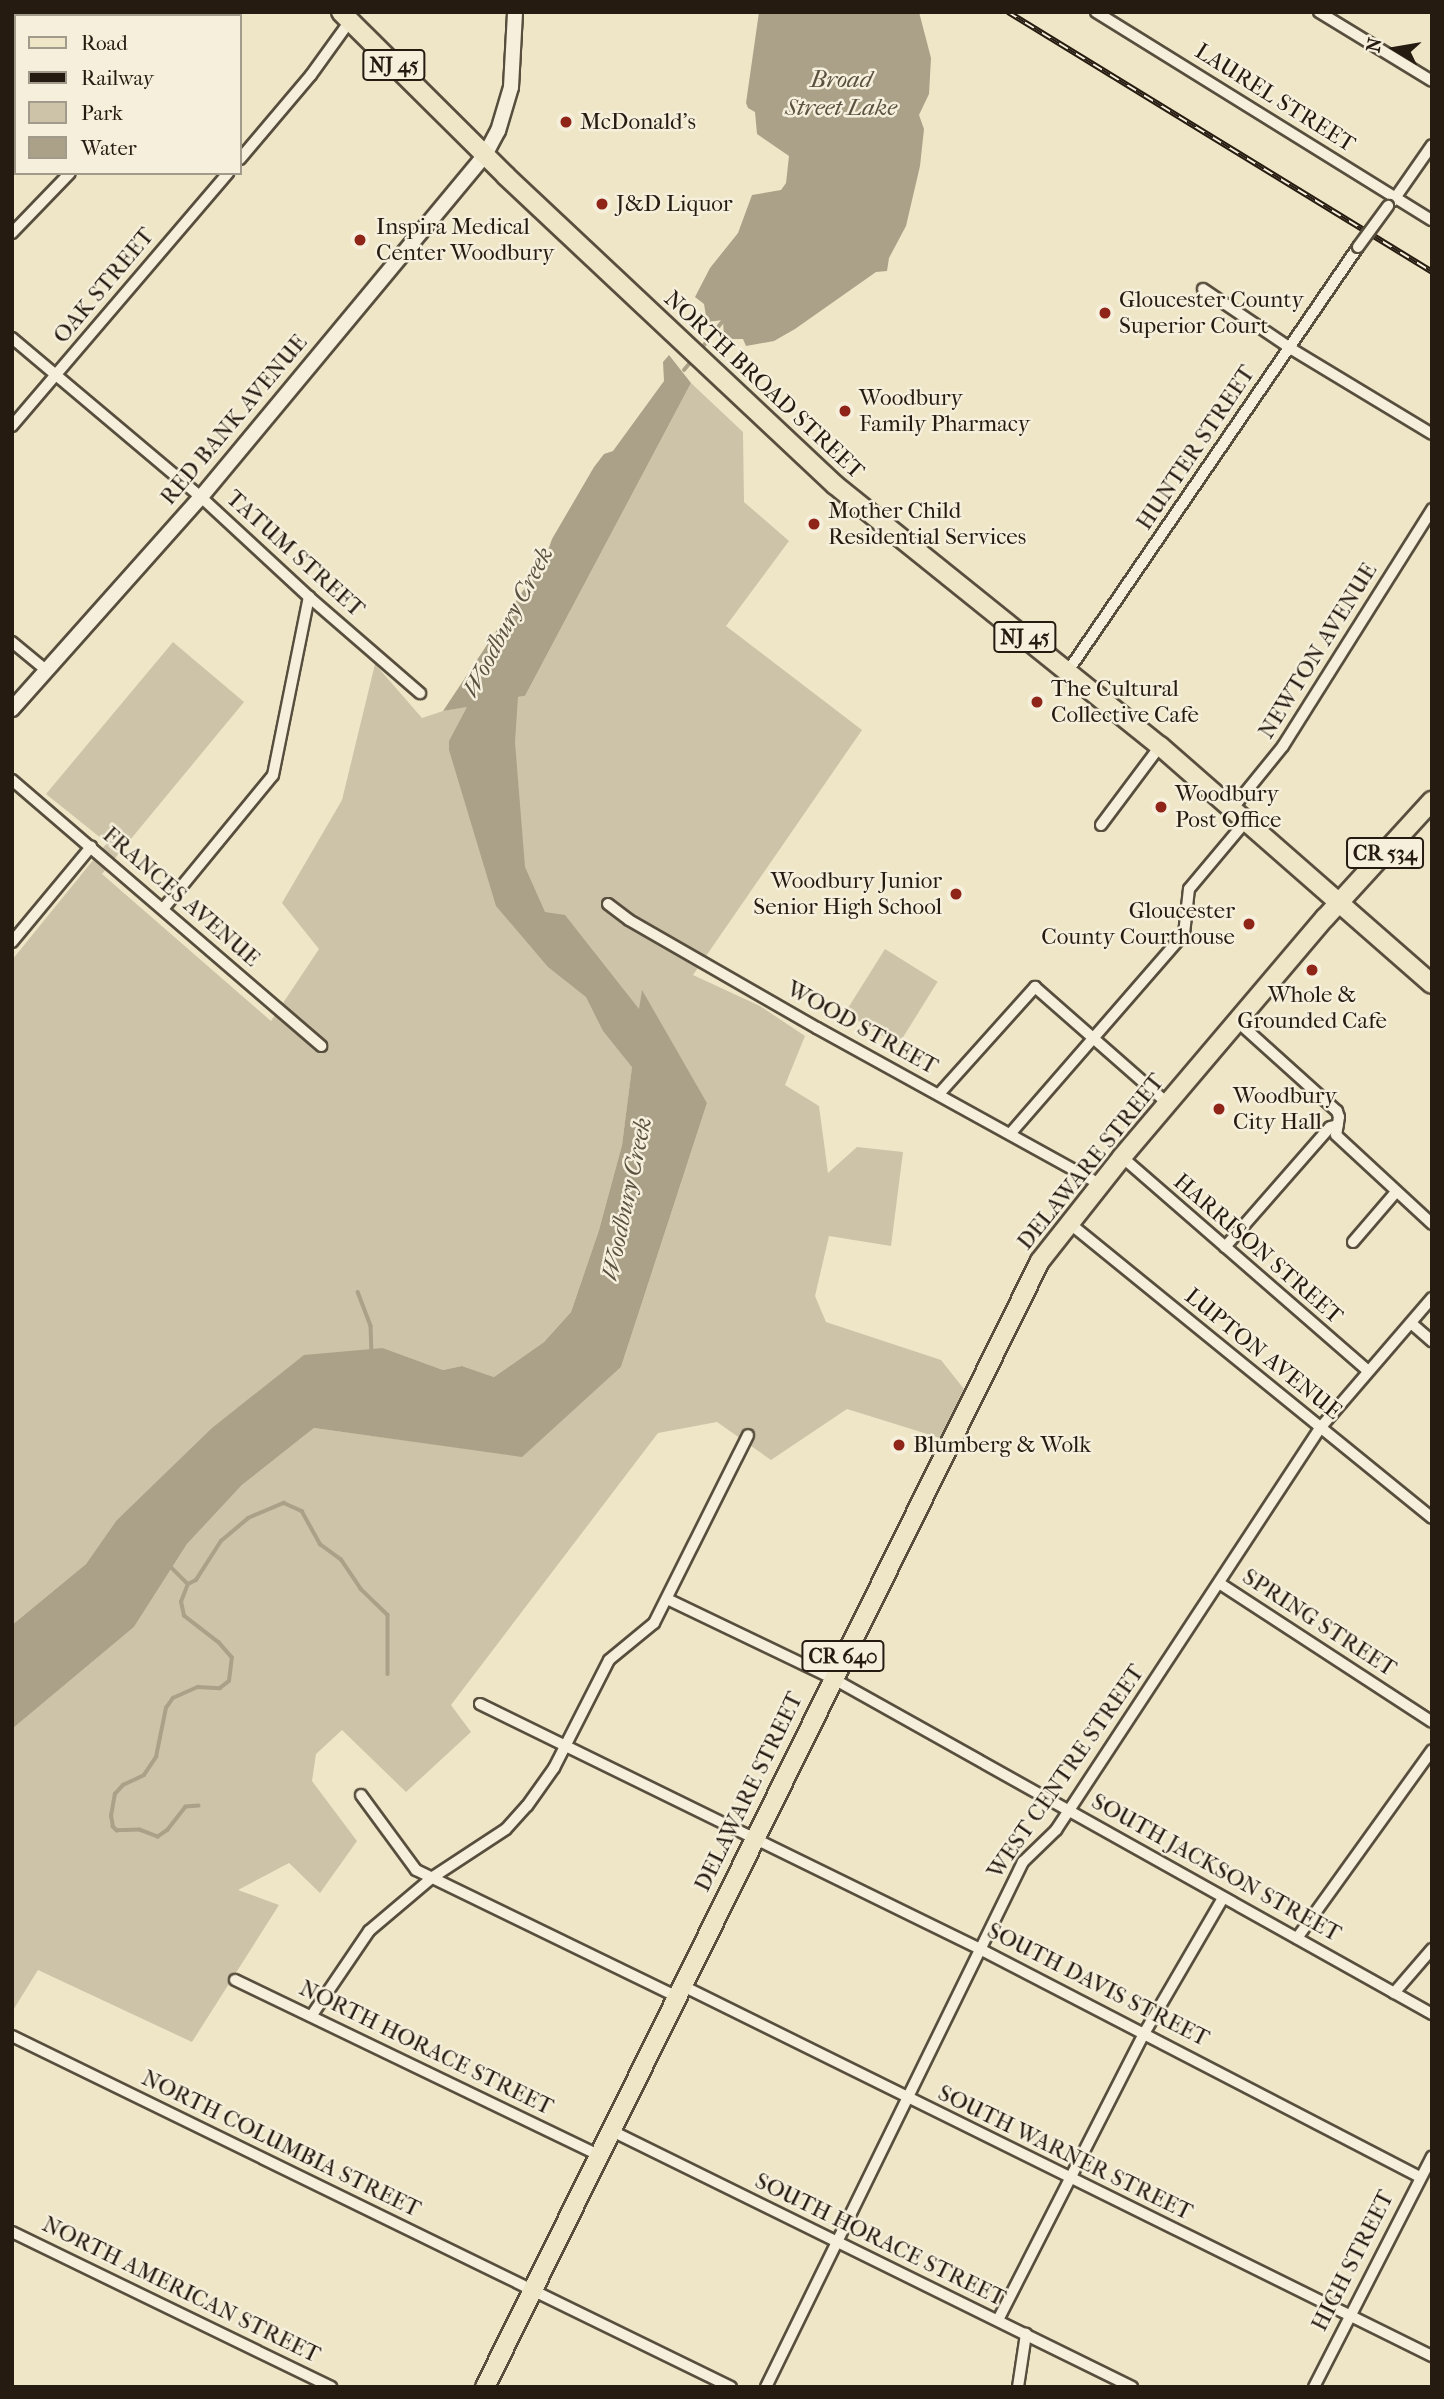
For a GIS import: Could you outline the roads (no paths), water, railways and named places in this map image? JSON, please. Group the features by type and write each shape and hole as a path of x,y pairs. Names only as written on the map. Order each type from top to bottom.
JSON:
{"main road":[{"name":"NORTH BROAD STREET","path":"346,17 485,155 860,507 1160,746 1338,903"},
{"name":"CR 534","path":"1338,903 1432,802"},
{"name":"NJ 45","path":"1338,903 1432,984"},
{"name":"DELAWARE STREET","path":"485,2387 678,1990 1040,1261 1068,1222 1122,1157 1338,903"}],"street":[{"name":"RED BANK AVENUE","path":"12,709 201,497 485,155 498,131 511,87 515,12"},
{"name":"LAUREL STREET","path":"1096,12 1392,202 1432,220"},
{"path":"1319,12 1432,80"},
{"path":"242,157 311,75 346,17"},
{"name":"HUNTER STREET","path":"1068,671 1358,247 1432,145"},
{"path":"12,233 68,175"},
{"name":"OAK STREET","path":"12,426 226,175"},
{"path":"1203,289 1290,348 1432,435"},
{"name":"TATUM STREET","path":"12,338 201,497 309,597 420,693"},
{"name":"NEWTON AVENUE","path":"1232,809 1283,746 1432,509"},
{"path":"163,909 273,775 309,597"},
{"path":"12,642 46,670"},
{"path":"1101,825 1160,746"},
{"name":"FRANCES AVENUE","path":"12,780 321,1046"},
{"path":"1010,1134 1184,933 1189,889 1246,821"},
{"path":"12,942 91,847"},
{"name":"WOOD STREET","path":"608,904 640,927 1100,1184"},
{"path":"939,1094 1035,987 1168,1104"},
{"path":"1238,1022 1337,1111 1336,1135 1395,1193 1432,1224"},
{"path":"1224,1247 1330,1127 1338,1125"},
{"name":"HARRISON STREET","path":"1122,1157 1368,1371"},
{"path":"1353,1242 1395,1193"},
{"name":"LUPTON AVENUE","path":"1068,1222 1432,1518"},
{"name":"WEST CENTRE STREET","path":"766,2387 1023,1863 1056,1830 1070,1810 1321,1427 1432,1298"},
{"path":"1411,1323 1432,1341"},
{"path":"312,2015 369,1931 433,1877 506,1829 527,1806 566,1746 609,1660 654,1623 748,1435"},
{"name":"SPRING STREET","path":"1219,1583 1432,1722"},
{"name":"SOUTH JACKSON STREET","path":"667,1599 832,1678 1432,2014"},
{"name":"SOUTH DAVIS STREET","path":"480,1704 1145,2032 1419,2177"},
{"path":"1297,1938 1432,1750"},
{"name":"SOUTH WARNER STREET","path":"361,1795 416,1870 907,2098 1432,2356"},
{"path":"998,2320 1145,2032 1223,1898"},
{"path":"1394,1993 1432,1949"},
{"name":"NORTH HORACE STREET","path":"236,1980 598,2155"},
{"name":"NORTH COLUMBIA STREET","path":"12,2036 731,2387"},
{"name":"SOUTH HORACE STREET","path":"610,2130 1132,2387"},
{"name":"HIGH STREET","path":"1314,2387 1348,2315 1432,2156"},
{"name":"NORTH AMERICAN STREET","path":"12,2232 331,2387"},
{"path":"1018,2387 1026,2334"}],"water":[{"name":"Broad Street Lake","path":"759,12 919,12 931,58 929,94 919,115 924,129 920,166 906,226 889,258 887,271 876,272 774,341 746,346 743,339 724,339 723,320 707,322 704,304 695,297 710,268 738,233 752,195 781,190 786,183 789,156 757,134 755,112 748,108 746,103"},
{"path":"669,355 691,383 525,696 518,697 515,742 525,867 545,912 565,915 639,1009 642,990 707,1103 621,1367 522,1457 314,1428 242,1485 187,1544 134,1627 12,1729 12,1625 86,1564 116,1521 212,1428 304,1355 383,1348 443,1370 462,1366 494,1377 544,1342 571,1312 599,1230 622,1145 632,1067 603,1031 586,997 548,967 496,906 449,750 449,741 467,707 443,711 546,556 552,539 594,467 604,454 613,451 664,381 663,362"}],"waterway":[{"name":"Woodbury Creek","path":"701,349 726,317"},
{"name":"Woodbury Creek","path":"684,370 694,358"},
{"path":"358,1292 371,1326 372,1351"},
{"path":"199,1806 186,1807 168,1830 158,1837 140,1830 117,1831 113,1827 111,1816 115,1794 123,1785 144,1775 156,1757 166,1708 173,1698 198,1687 220,1688 229,1681 232,1658 219,1643 184,1616 181,1602 188,1584 196,1580 221,1541 248,1518 284,1503 302,1511 320,1544 341,1559 361,1589 388,1615 388,1674"},
{"path":"170,1566 188,1584"}],"railway":[{"path":"1008,12 1432,272"}],"place":[{"name":"McDonald's","path":"566,122"},
{"name":"J&D Liquor","path":"602,204"},
{"name":"Inspira Medical Center Woodbury","path":"360,240"},
{"name":"Gloucester County Superior Court","path":"1105,313"},
{"name":"Woodbury Family Pharmacy","path":"845,411"},
{"name":"Mother Child Residential Services","path":"814,524"},
{"name":"The Cultural Collective Cafe","path":"1037,702"},
{"name":"Woodbury Post Office","path":"1161,807"},
{"name":"Woodbury Junior Senior High School","path":"956,894"},
{"name":"Gloucester County Courthouse","path":"1249,924"},
{"name":"Whole & Grounded Cafe","path":"1312,970"},
{"name":"Woodbury City Hall","path":"1219,1109"},
{"name":"Blumberg & Wolk","path":"899,1445"}]}
